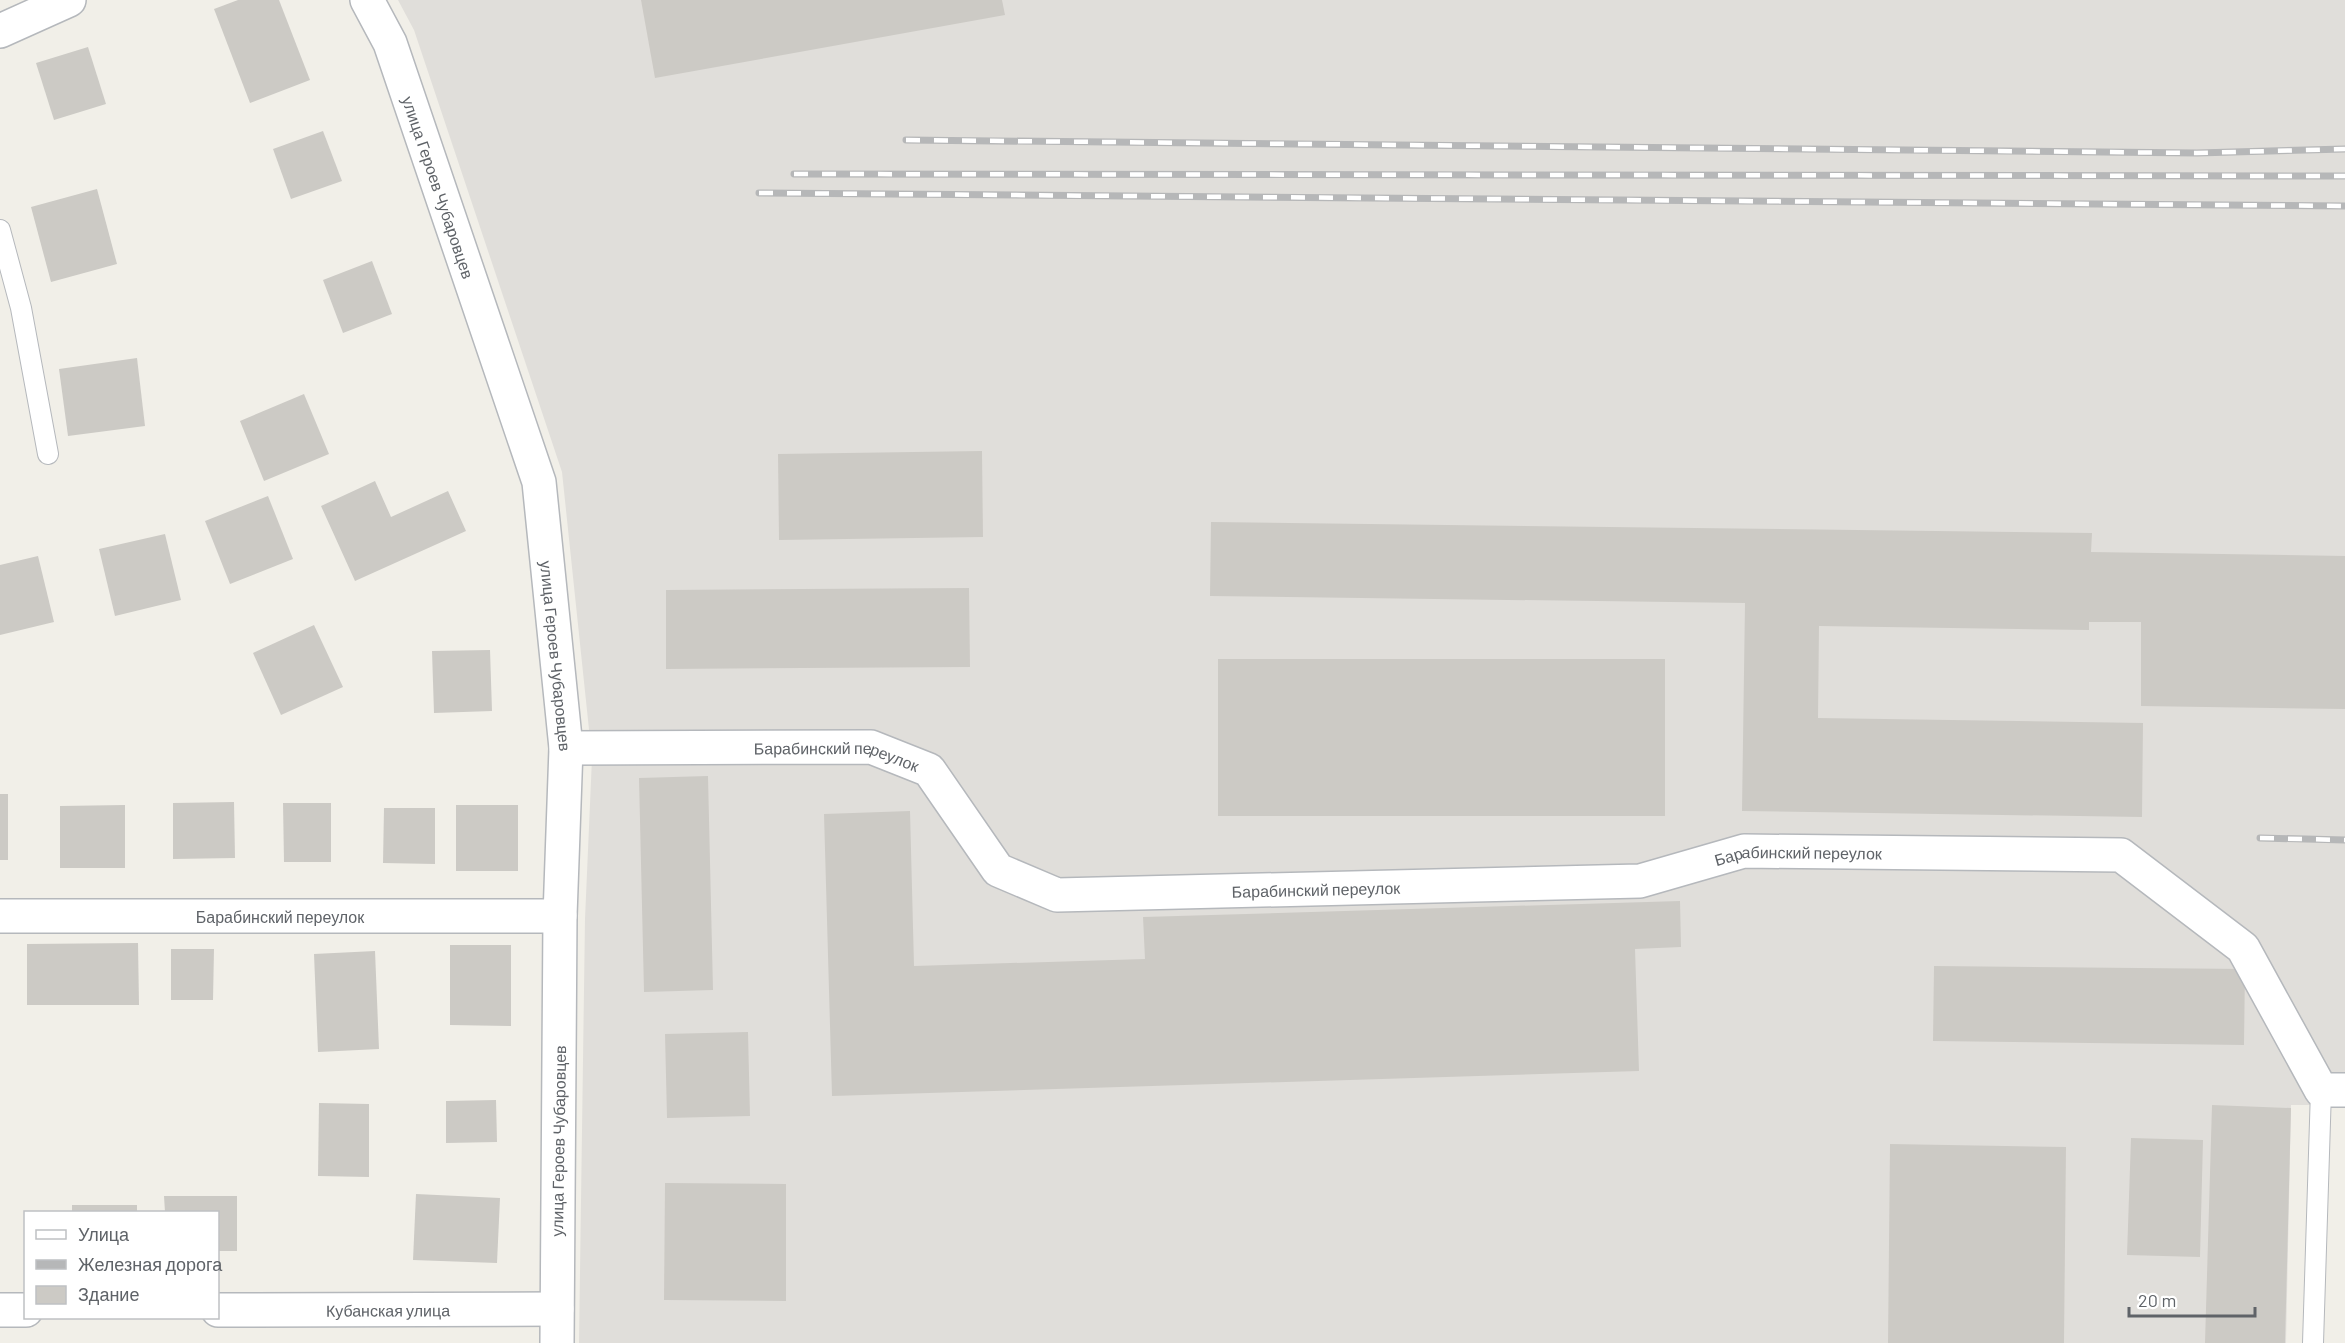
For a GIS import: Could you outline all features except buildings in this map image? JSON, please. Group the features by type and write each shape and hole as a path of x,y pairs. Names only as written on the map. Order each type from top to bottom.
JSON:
{"street":[{"path":"0,31 69,0"},
{"name":"улица Героев Чубаровцев","path":"367,0 390,43 539,482 566,747 560,916 557,1343"},
{"name":"Барабинский переулок","path":"566,747 871,747 929,770 998,870 1057,895 1640,881 1744,851 2121,855 2243,948 2333,1090"},
{"name":"Барабинский переулок","path":"0,916 560,916"},
{"name":"Кубанская улица","path":"219,1310 557,1309"},
{"path":"0,1310 24,1310"}],"lane":[{"path":"0,230 21,308 48,454"},
{"path":"2313,1343 2333,1090"}],"shaded area":[{"path":"398,0 2345,0 2345,1105 2291,1105 2286,1343 579,1343 585,919 592,758 562,472 414,30"}],"railway":[{"path":"906,140 2197,153 2345,149"},
{"path":"794,174 2345,176"},
{"path":"759,193 2345,206"},
{"path":"2260,838 2345,840"}]}
